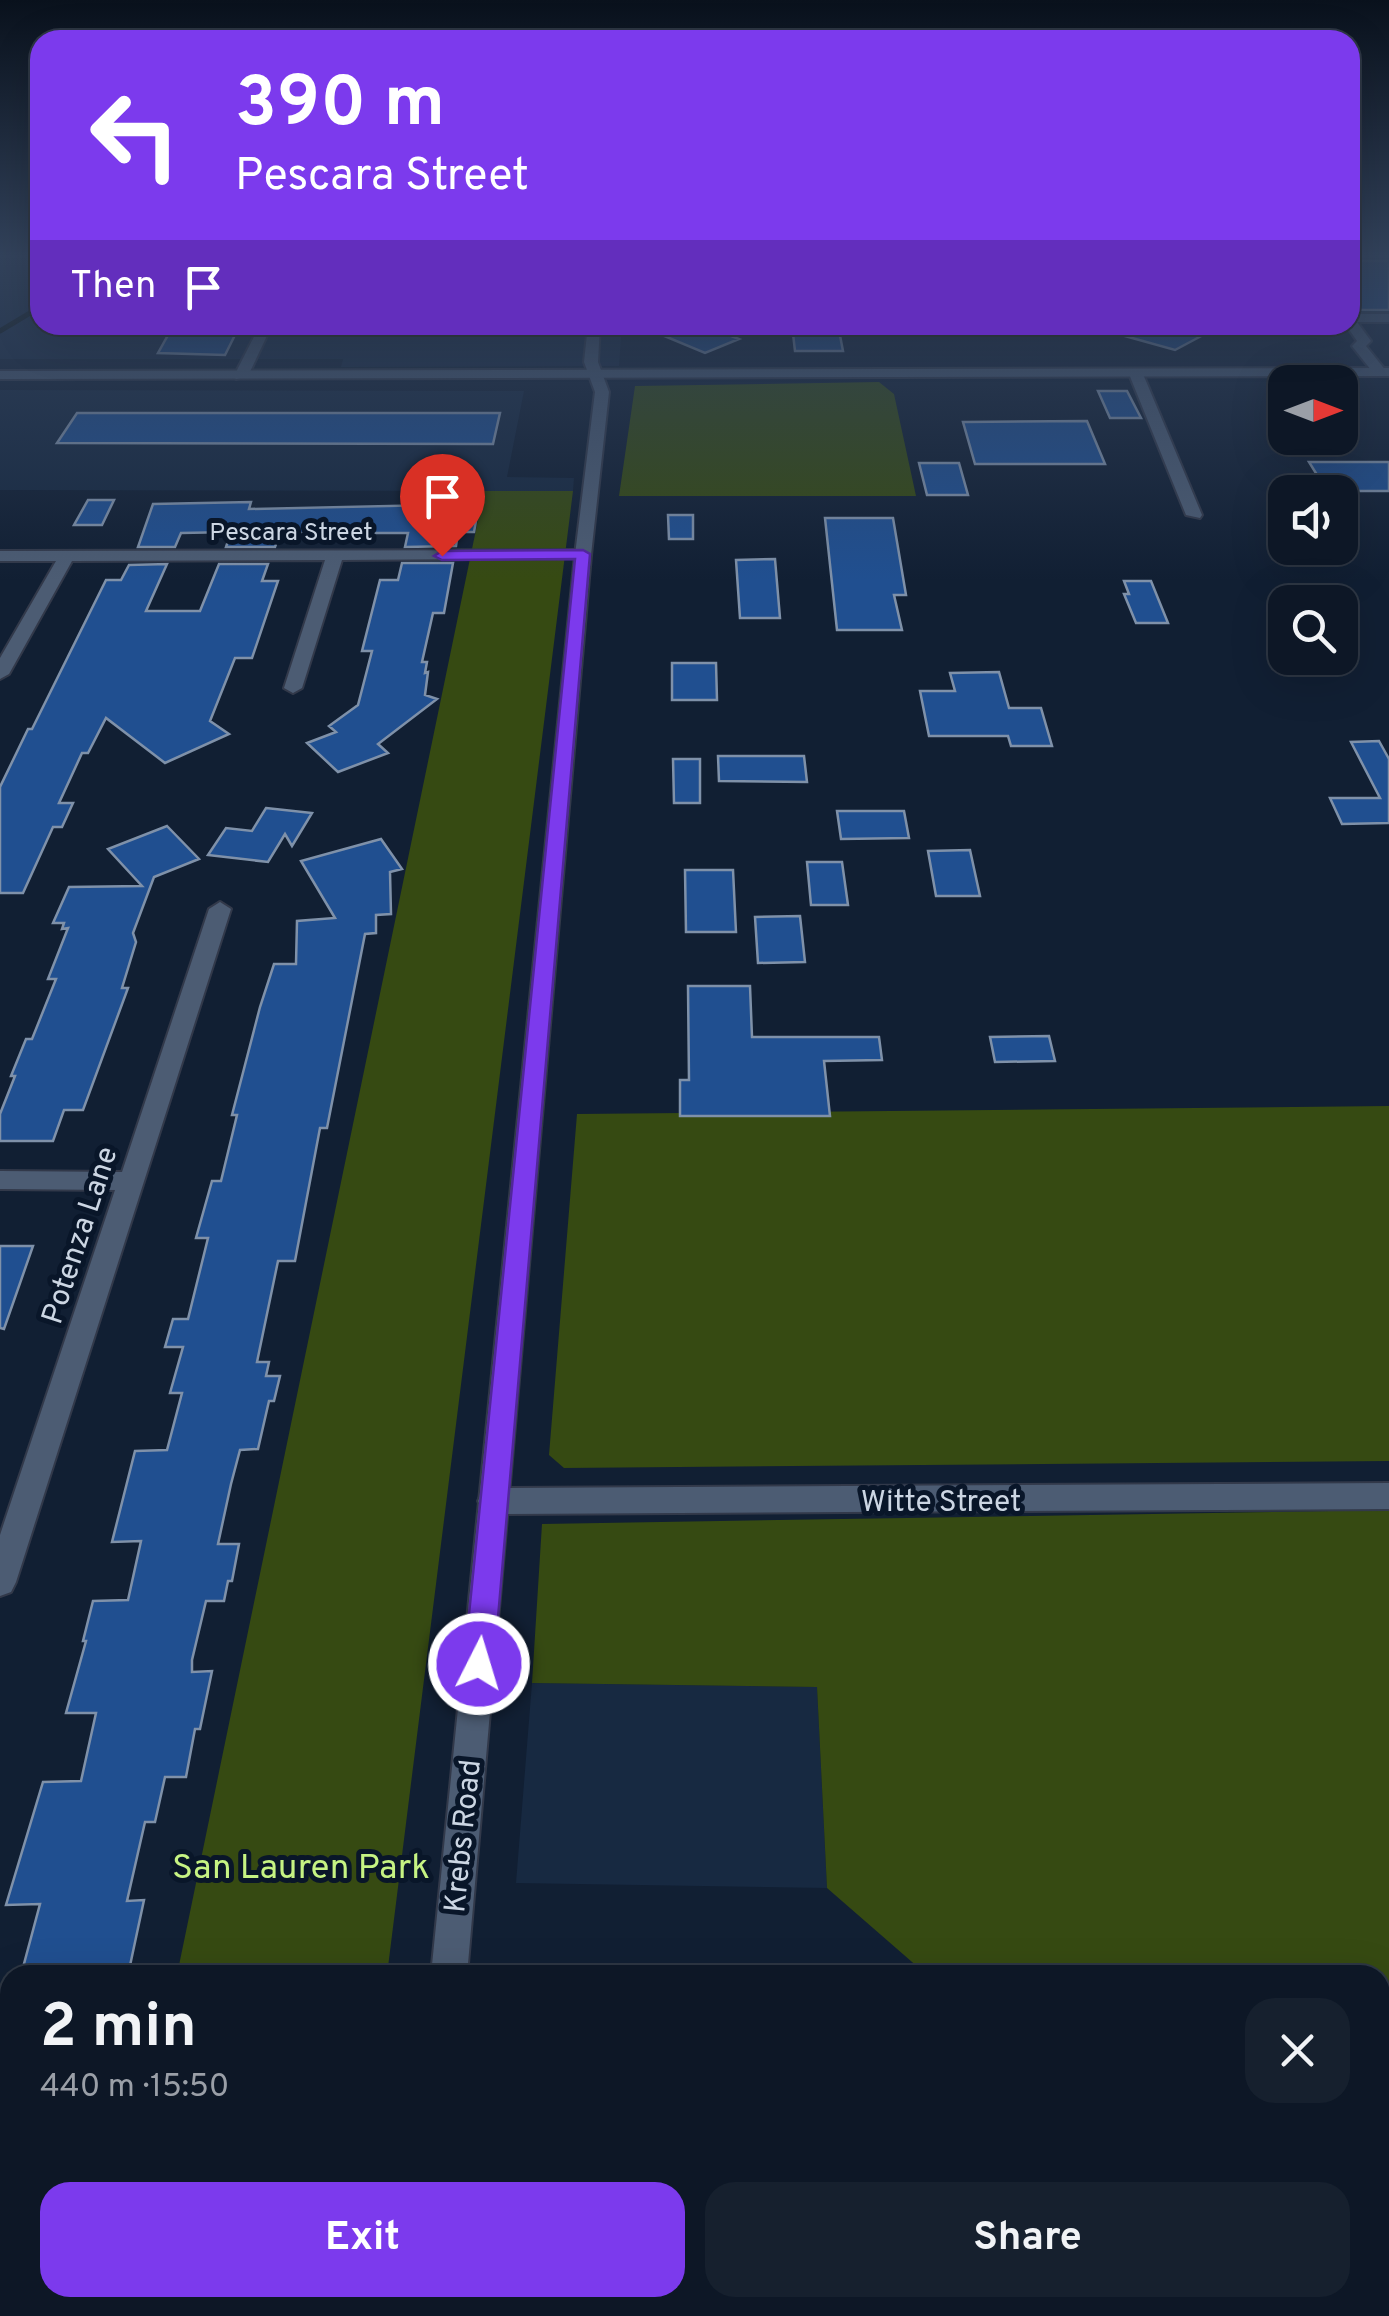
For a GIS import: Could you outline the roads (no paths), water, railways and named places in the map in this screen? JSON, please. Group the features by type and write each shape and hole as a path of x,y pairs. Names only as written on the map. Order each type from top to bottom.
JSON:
{"street":[{"path":"242,376 247,365"},
{"name":"Krebs Road","path":"449,1965 583,554 602,392 592,365"},
{"path":"0,376 1385,372"},
{"path":"1136,374 1194,515"},
{"name":"Pescara Street","path":"0,556 583,554"},
{"path":"0,674 67,556"},
{"path":"293,688 336,556"},
{"name":"Potenza Lane","path":"0,1582 220,909"},
{"path":"0,1180 131,1180"},
{"name":"Witte Street","path":"493,1501 1389,1496"}],"park label":[{"name":"San Lauren Park","path":"301,1866"}]}
